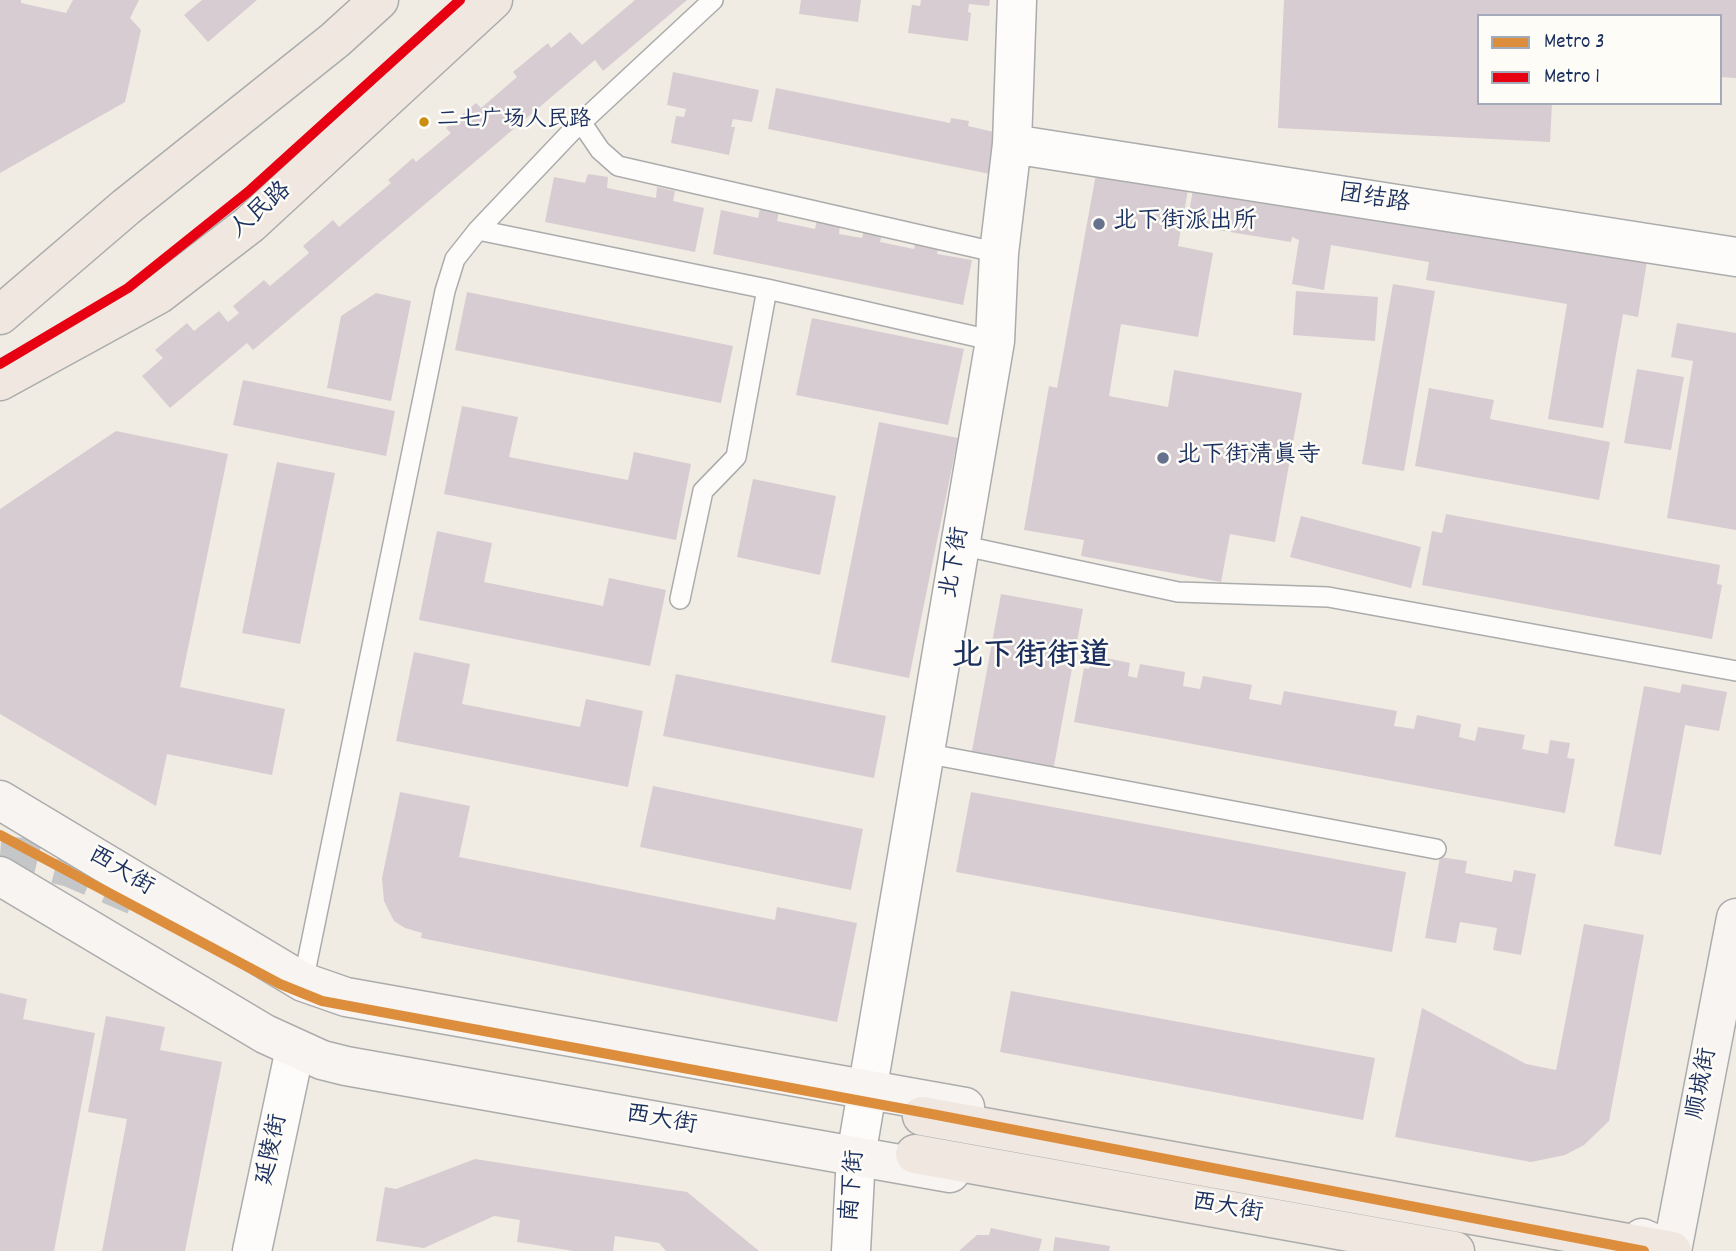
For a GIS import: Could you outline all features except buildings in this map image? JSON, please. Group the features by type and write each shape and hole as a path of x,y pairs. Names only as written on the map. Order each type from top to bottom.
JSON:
{"main road":[{"path":"0,315 126,207 335,40 379,0"},
{"name":"人民路","path":"0,381 159,294 230,240 342,142 493,0"},
{"name":"西大街","path":"922,1116 1672,1251"},
{"name":"西大街","path":"915,1154 1455,1251"}],"street":[{"name":"北下街","path":"862,1123 995,341 999,253 1012,144 1017,0"},
{"name":"团结路","path":"1012,144 1736,257"},
{"name":"西大街","path":"0,800 303,982 346,998 862,1123 1364,1251"},
{"name":"西大街","path":"0,876 255,1028 295,1049 346,1066 862,1123 1607,1223 1672,1251"},
{"name":"顺城街","path":"1672,1251 1736,918"},
{"name":"延陵街","path":"252,1251 295,1049"},
{"name":"南下街","path":"851,1251 862,1123"}],"lane":[{"path":"303,982 445,291 454,259 478,230 581,122 713,0"},
{"path":"581,122 600,150 618,166 999,253"},
{"path":"478,230 767,289 995,341"},
{"path":"680,599 703,491 736,457 767,289"},
{"path":"960,545 1178,592 1328,597 1736,671"},
{"path":"924,753 1436,849"}],"tunnel":[{"path":"0,855 25,857 70,868 135,896"}],"metro line":[{"name":"1","path":"0,364 128,288 248,192 460,0"},
{"name":"3","path":"0,835 280,984 322,1001 937,1115 1644,1251"}],"place":[{"name":"二七广场人民路","path":"424,122"},
{"name":"北下街派出所","path":"1099,224"},
{"name":"北下街清真寺","path":"1163,458"}],"district":[{"name":"北下街街道","path":"1031,660"}]}
